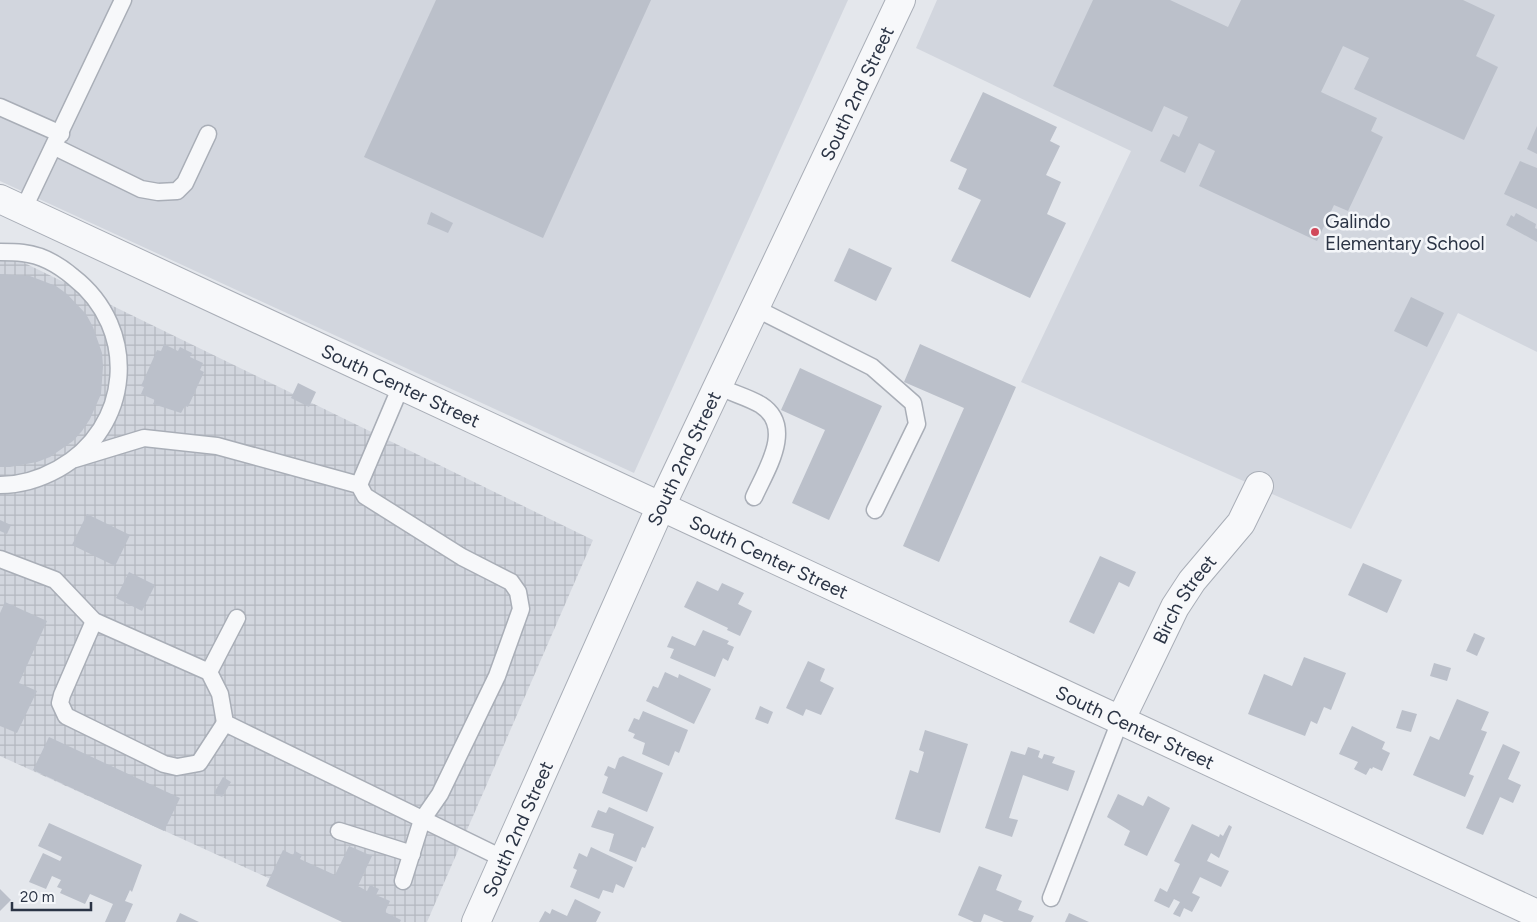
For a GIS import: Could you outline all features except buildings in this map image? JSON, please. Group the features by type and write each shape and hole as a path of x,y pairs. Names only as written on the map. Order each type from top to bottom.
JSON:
{"street":[{"name":"South 2nd Street","path":"476,922 661,506 901,0"},
{"name":"South Center Street","path":"12,204 1537,914"},
{"name":"Birch Street","path":"1120,721 1175,607 1192,581 1241,523 1259,486"}],"lane":[{"path":"12,204 58,140 124,0"},
{"path":"0,106 141,189 158,192 177,191 185,183 208,134"},
{"path":"0,252 24,253 60,266 89,289 110,321 119,358 116,396 101,431 75,459"},
{"path":"755,308 872,367 913,403 918,424 875,510"},
{"path":"359,485 401,386"},
{"path":"718,386 762,406 776,423 778,440 754,497"},
{"path":"0,485 41,478 75,459 144,438 218,446 359,485 365,496 462,557 510,582 518,592 521,609 497,676 440,794 422,820 403,881"},
{"path":"0,559 55,580 94,621 209,672 220,694 226,723 198,763 177,768 164,764 66,716 60,703 62,695 94,621"},
{"path":"209,672 237,618"},
{"path":"1052,898 1120,721"},
{"path":"226,723 504,859"},
{"path":"339,831 412,854"}],"shaded area":[{"path":"0,0 848,0 634,473 0,181"},
{"name":"Galindo Elementary School","path":"937,0 1537,0 1537,352 1458,313 1351,529 1021,382 1131,151 916,48"},
{"path":"0,251 593,540 427,922 365,922 0,756"}],"place":[{"name":"Galindo Elementary School","path":"1315,232"}]}
